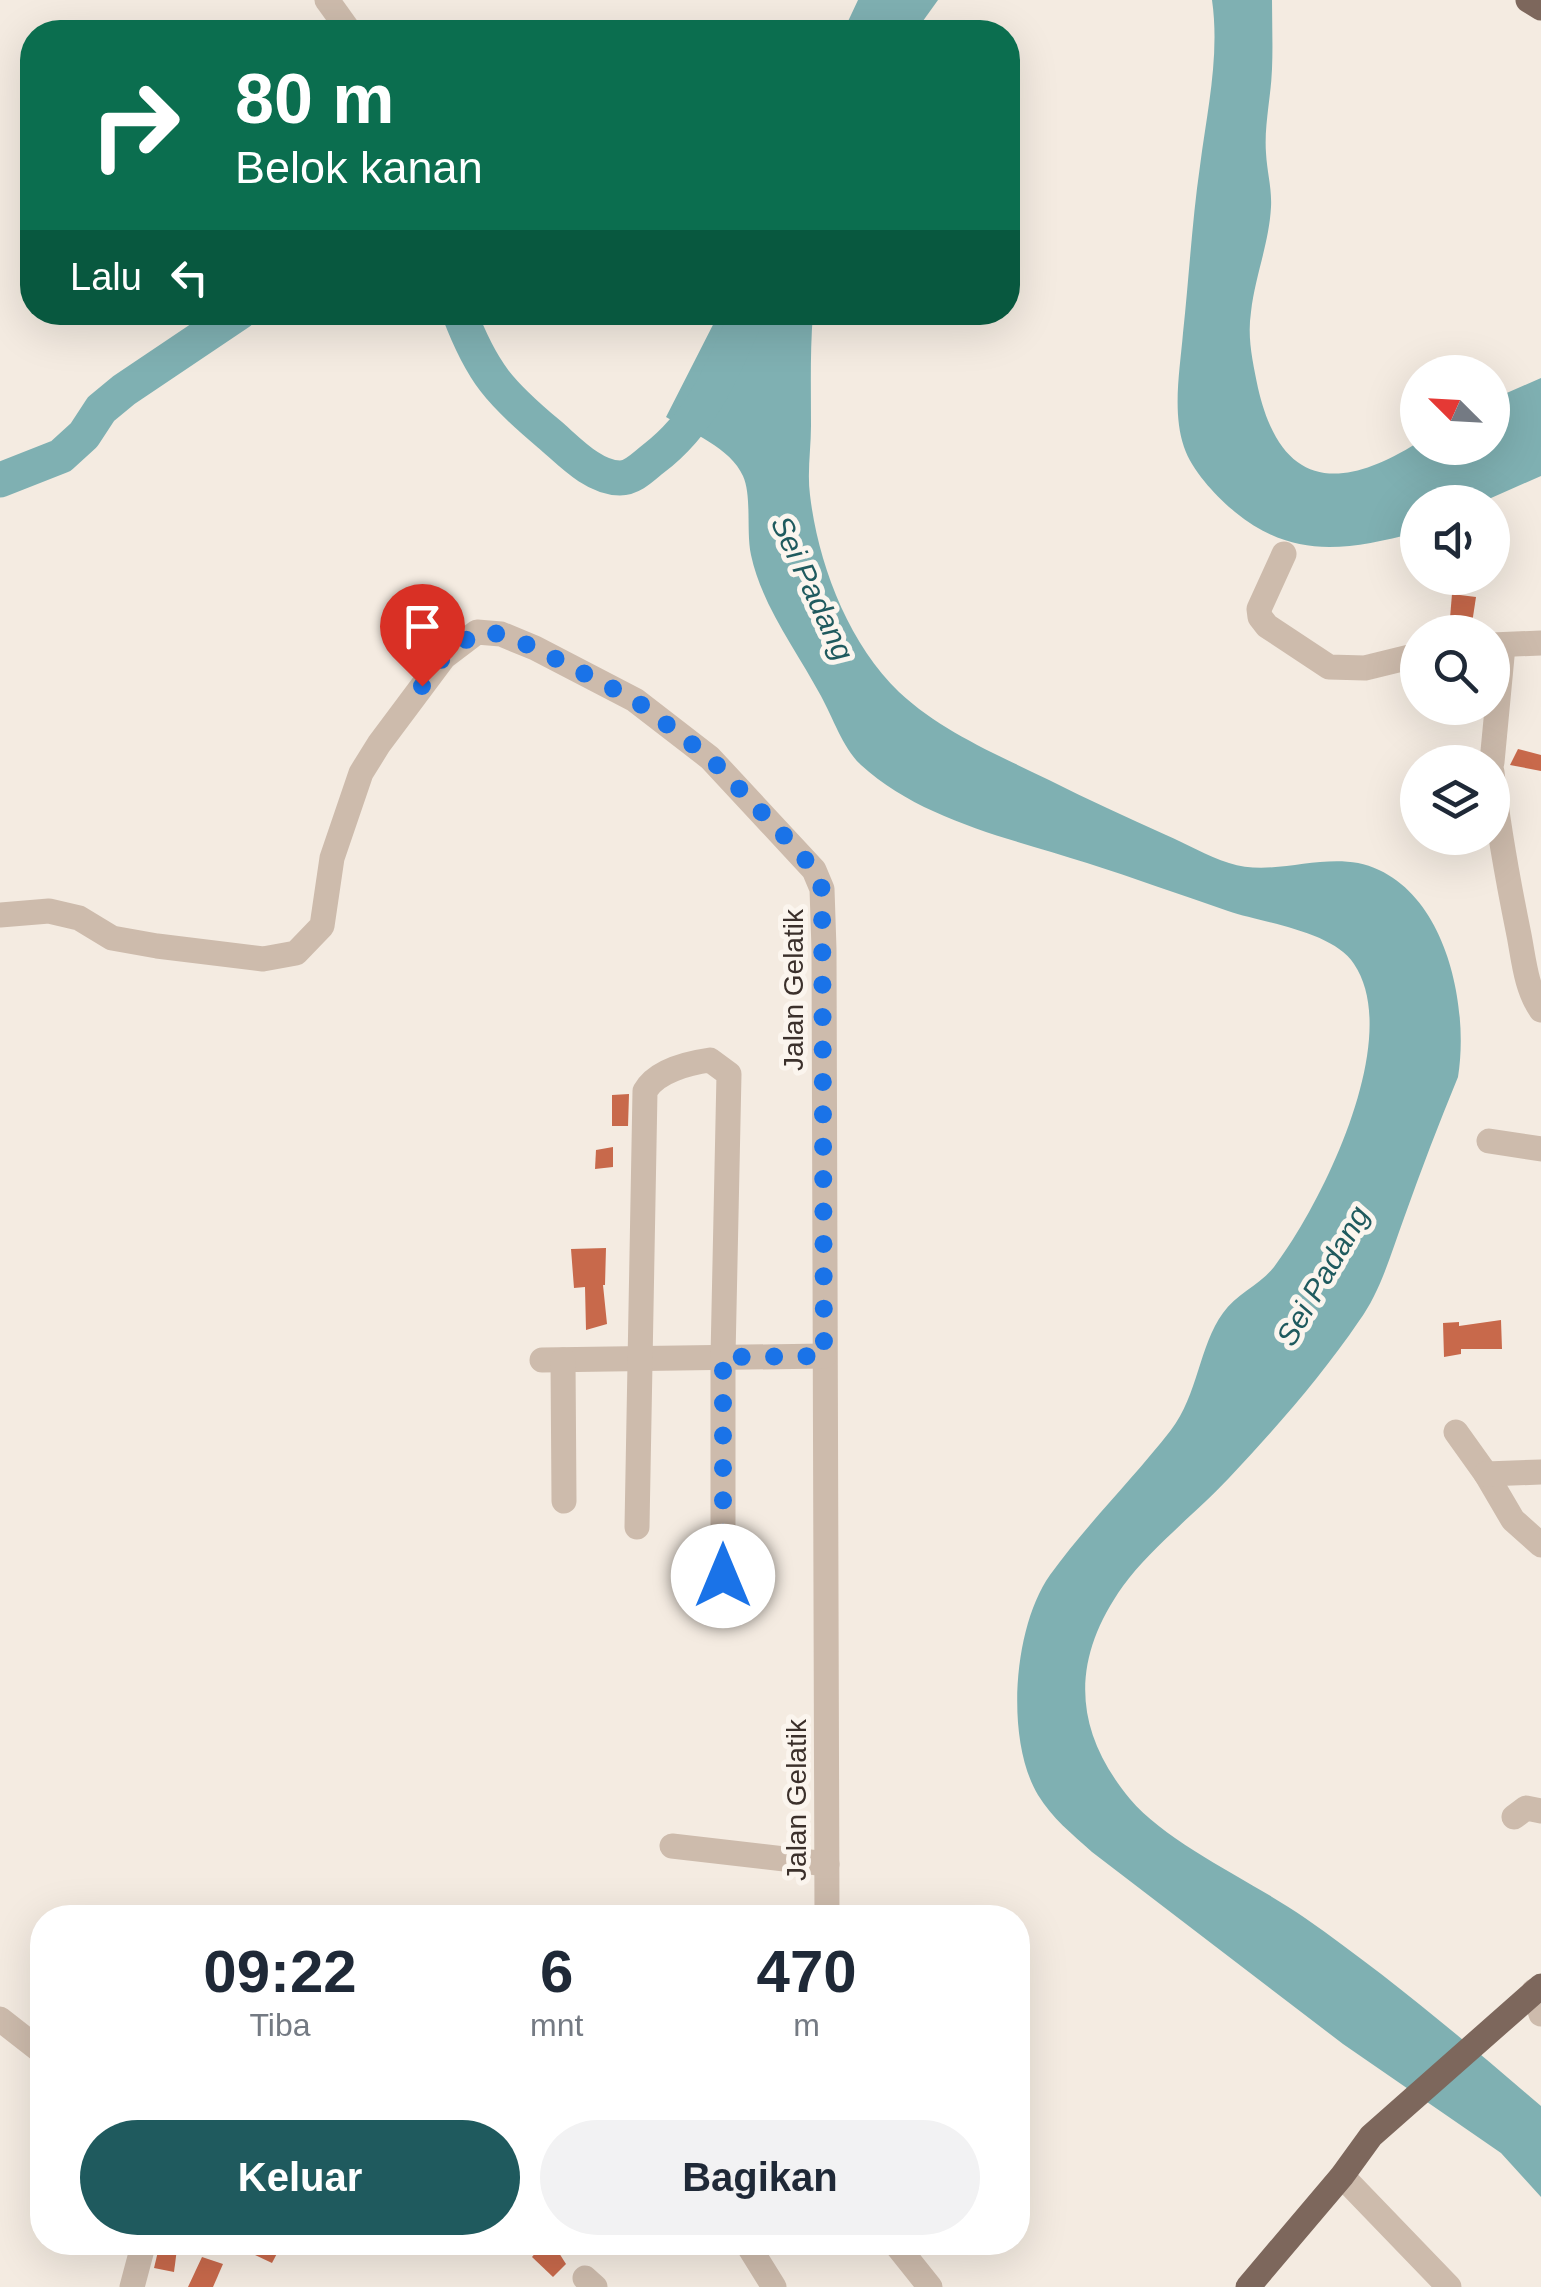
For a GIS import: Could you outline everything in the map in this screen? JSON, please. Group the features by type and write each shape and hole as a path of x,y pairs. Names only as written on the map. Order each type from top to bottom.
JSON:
{"main road":[{"path":"1528,0 1541,8"},
{"path":"1248,2287 1371,2136 1495,2023 1539,1997"}],"street":[{"path":"1284,554 1260,609 1260,618 1267,626 1329,667 1365,668 1400,659"},
{"name":"Jalan Gelatik","path":"0,915 49,911 80,918 112,938 263,960 296,953 322,926 332,858 361,773 444,656 477,632 501,634 635,700 710,758 814,870 822,889 827,1905"},
{"path":"1510,644 1541,642"},
{"path":"1503,855 1531,995 1541,1010"},
{"path":"1517,925 1541,940"},
{"path":"637,1527 645,1090 666,1072 710,1060 730,1074 723,1357 724,1612"},
{"path":"1490,1140 1541,1149"},
{"path":"564,1500 552,1360 824,1356"},
{"path":"1456,1432 1513,1520 1541,1545"},
{"path":"1486,1474 1541,1472"},
{"path":"1514,1818 1526,1808 1541,1811"},
{"path":"672,1846 827,1864"},
{"path":"0,2020 30,2043"},
{"path":"1342,2176 1449,2287"},
{"path":"132,2287 141,2255"},
{"path":"754,2255 774,2287"},
{"path":"904,2255 930,2287"}],"water":[{"path":"858,0 938,0 924,20 849,20"},
{"path":"1212,0 1272,0 1266,143 1271,207 1250,331 1258,388 1268,421 1282,446 1298,462 1317,471 1338,473 1362,469 1400,453 1400,465 1510,465 1510,392 1541,378 1541,476 1510,490 1510,485 1400,485 1400,536 1322,547 1278,538 1257,527 1228,506 1199,474 1180,434 1178,390 1195,208 1214,63"},
{"name":"Sei Padang","path":"713,325 812,325 809,478 820,548 851,626 899,692 971,742 1221,860 1266,868 1342,861 1379,870 1403,885 1422,906 1437,932 1456,990 1461,1050 1458,1077 1379,1284 1359,1321 1297,1402 1123,1586 1094,1640 1085,1694 1097,1746 1111,1773 1147,1816 1336,1940 1541,2106 1541,2197 1501,2153 1343,2044 1092,1852 1038,1795 1021,1745 1021,1653 1038,1597 1064,1556 1171,1430 1187,1402 1215,1326 1228,1306 1274,1267 1334,1163 1363,1076 1369,1034 1367,996 1354,964 1330,943 1314,936 968,826 911,800 861,765 763,592 751,555 743,476 720,449 666,417"}],"building":[{"path":"1452,595 1476,597 1473,615 1450,615"},
{"path":"1518,749 1541,755 1541,771 1510,765"},
{"path":"629,1094 628,1126 612,1126 612,1095"},
{"path":"613,1147 613,1167 595,1169 596,1150"},
{"path":"606,1248 603,1285 607,1324 586,1330 585,1287 574,1288 571,1249"},
{"path":"1501,1320 1502,1349 1461,1349 1461,1354 1444,1357 1443,1323 1459,1322 1459,1326"},
{"path":"157,2255 176,2255 174,2272 154,2268"},
{"path":"255,2255 276,2255 272,2263"},
{"path":"560,2255 566,2264 553,2277 532,2257"},
{"path":"202,2257 223,2264 213,2287 188,2287"}],"waterway":[{"path":"0,480 61,456 84,435 101,409 124,390 221,325"},
{"path":"465,325 485,367 505,393 581,462 620,478 642,468 686,428 721,373 742,325"}],"route":[{"path":"422,686 444,656 477,632 501,634 535,648 635,700 710,758 792,844 814,870 822,889 824,1356 723,1357 723,1576"}]}
